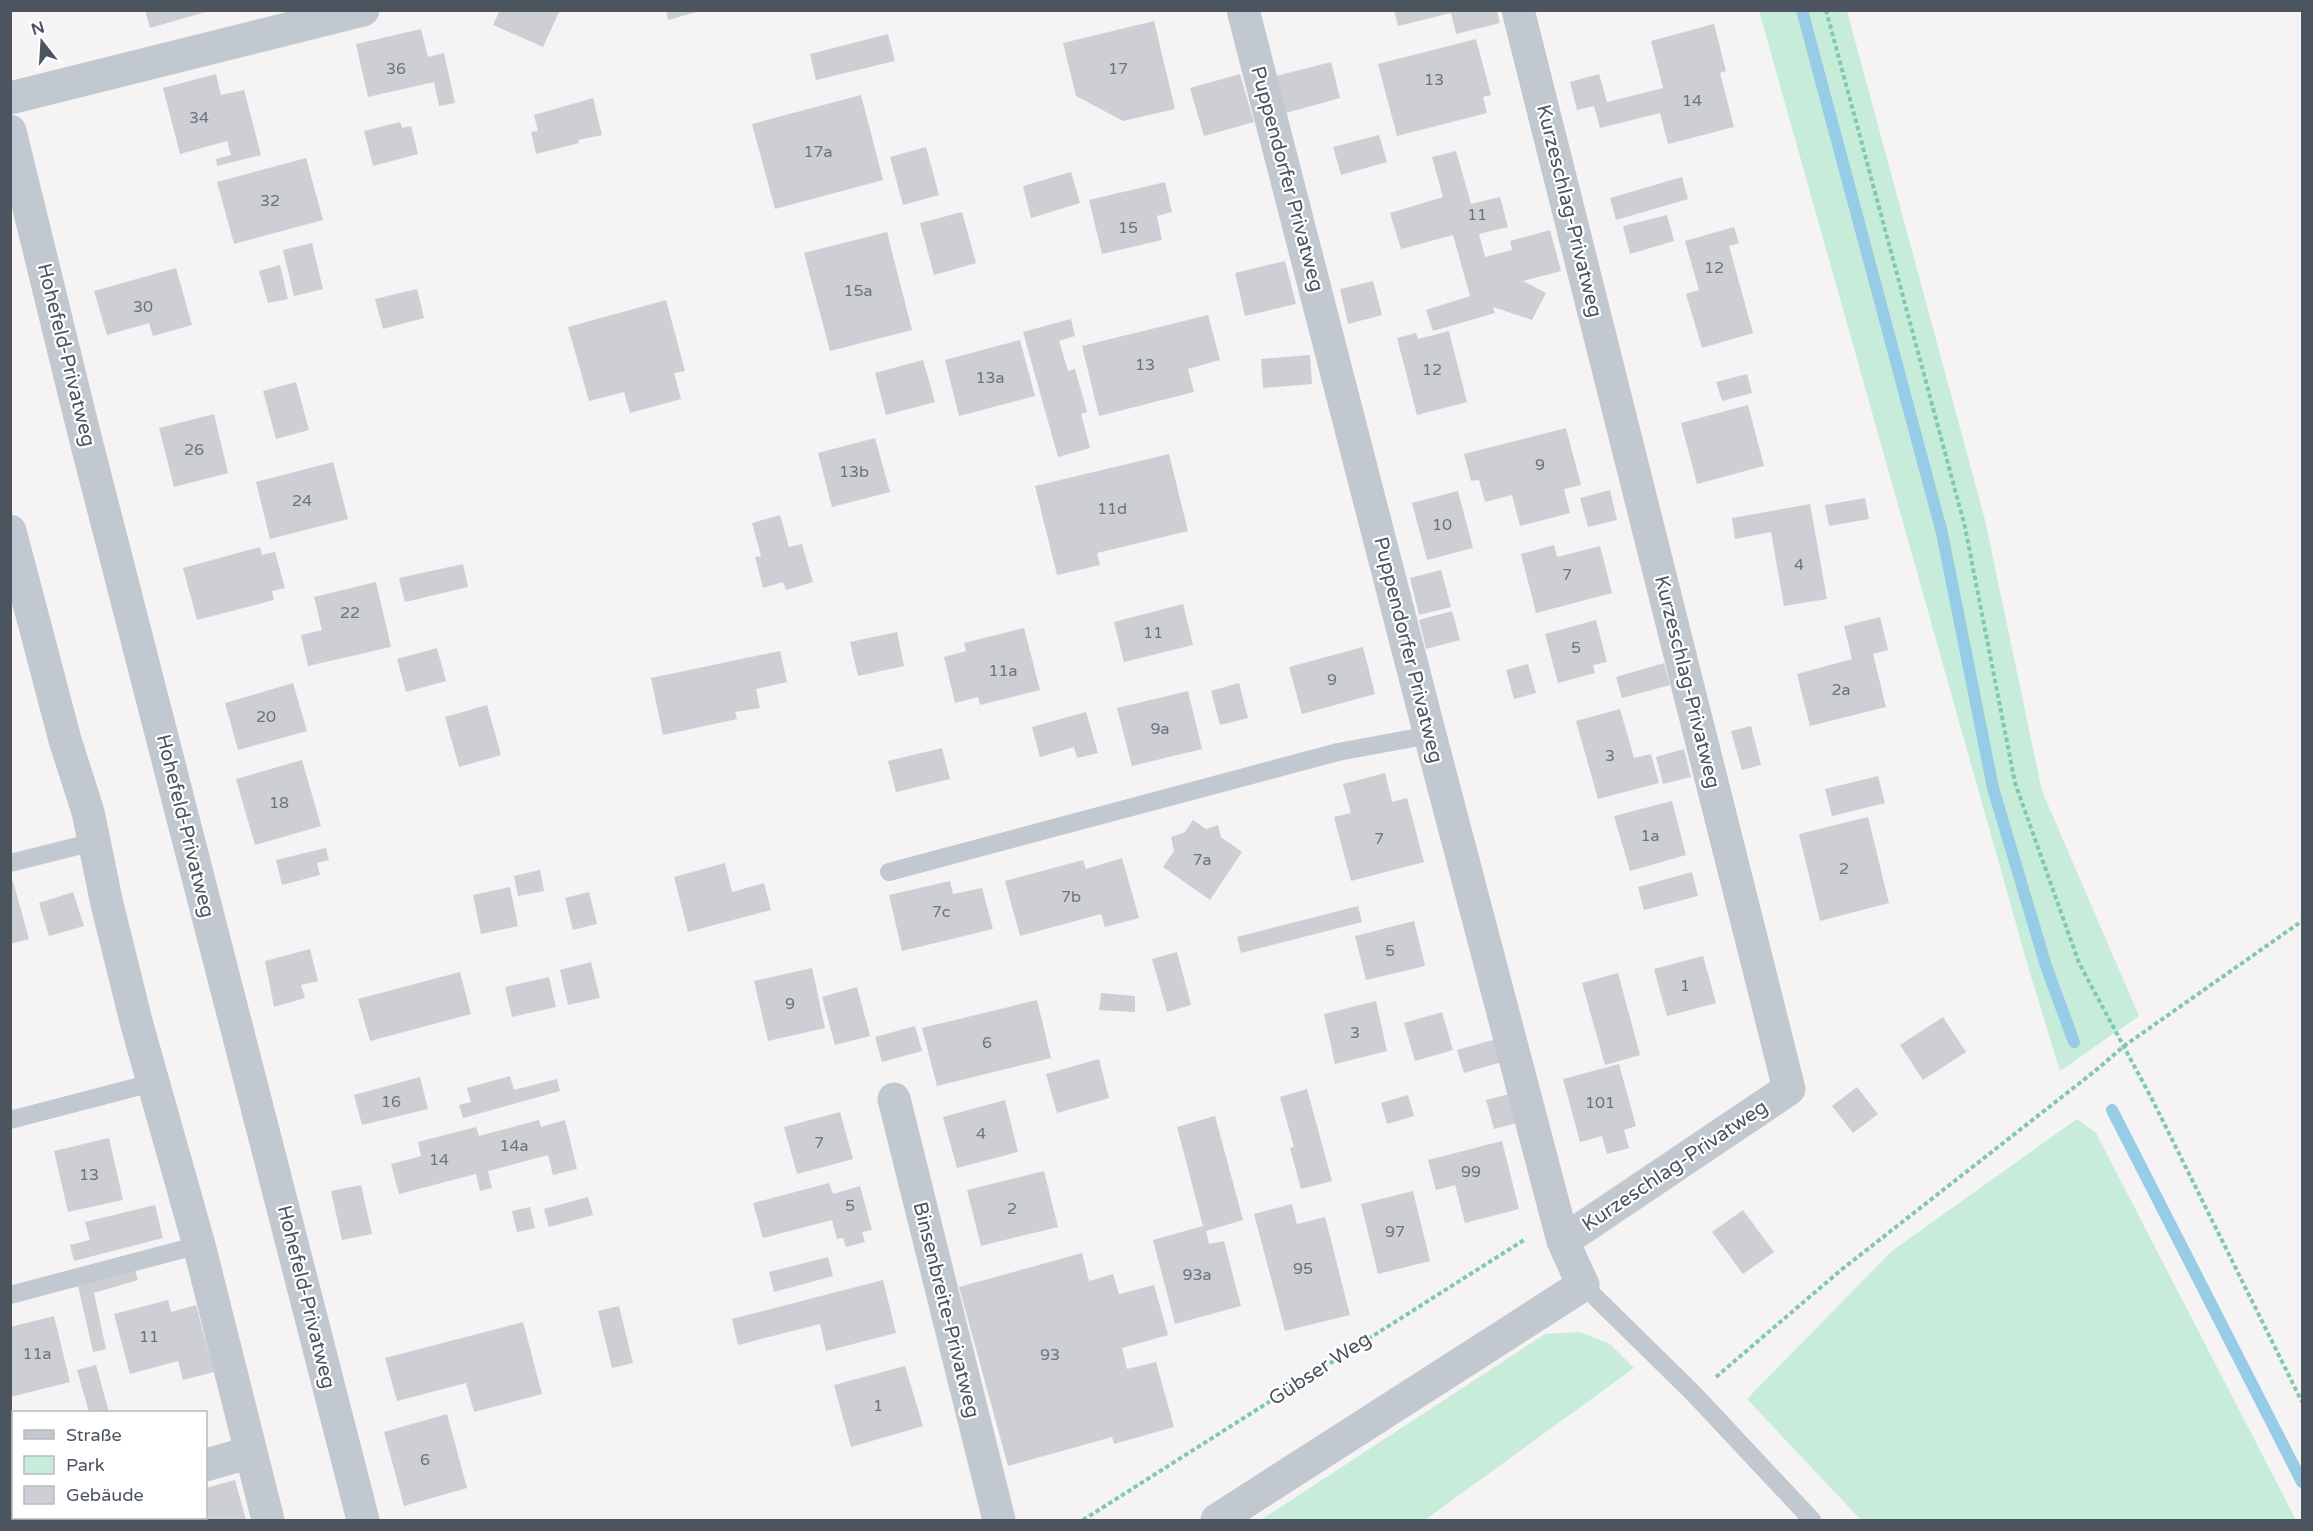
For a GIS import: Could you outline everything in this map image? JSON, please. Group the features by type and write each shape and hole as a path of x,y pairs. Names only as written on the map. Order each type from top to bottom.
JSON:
{"street":[{"path":"10,98 363,10"},
{"name":"Puppendorfer Privatweg","path":"1244,10 1560,1230 1583,1286"},
{"name":"Kurzeschlag-Privatweg","path":"1518,10 1789,1089 1560,1230"},
{"name":"Hohefeld-Privatweg","path":"10,131 84,433 363,1521"},
{"path":"10,531 20,613 88,812 107,904 152,1083 199,1245 268,1521"},
{"name":"Binsenbreite-Privatweg","path":"894,1099 999,1521"},
{"path":"1217,1521 1583,1286"},
{"path":"207,1465 251,1452"}],"lane":[{"path":"889,872 1338,752 1430,735"},
{"path":"10,863 94,842"},
{"path":"10,1120 152,1083"},
{"path":"10,1295 199,1245"},
{"path":"1583,1286 1694,1394 1812,1521"}],"path":[{"path":"1826,10 1965,528 2015,783 2079,963 2124,1046 2302,1402"},
{"path":"1694,1394 1841,1270 2124,1046 2302,921"},
{"name":"Gübser Weg","path":"1083,1521 1560,1230"}],"green space":[{"path":"1759,11 1847,11 1985,520 2042,791 2139,1016 2060,1071 2029,970"},
{"path":"2077,1119 2096,1133 2296,1520 1861,1520 1747,1399 1892,1251"},
{"path":"1580,1332 1610,1344 1634,1368 1425,1520 1261,1520 1545,1334"}],"building":[{"path":"145,10 209,10 209,11 150,28"},
{"path":"500,10 560,10 543,47 493,25"},
{"path":"666,10 700,10 700,11 668,20"},
{"path":"1394,10 1497,10 1500,23 1456,34 1451,13 1398,26"},
{"path":"1154,21 1175,109 1123,121 1076,96 1063,43"},
{"path":"1714,24 1726,71 1720,73 1734,127 1668,144 1660,113 1600,128 1594,106 1577,110 1570,82 1599,74 1607,102 1663,88 1651,41"},
{"path":"421,29 428,57 444,53 455,103 439,106 434,82 368,97 356,44"},
{"path":"888,34 895,61 816,80 810,54"},
{"path":"1476,39 1491,95 1483,97 1487,113 1397,136 1378,64"},
{"path":"1331,62 1340,98 1286,113 1276,76"},
{"path":"216,74 221,95 244,90 261,155 217,166 216,159 231,155 227,141 180,154 163,88"},
{"path":"1240,74 1254,122 1204,136 1190,88"},
{"path":"861,95 883,180 775,209 752,124"},
{"path":"593,98 602,135 578,140 579,143 536,154 531,132 538,131 534,115"},
{"path":"400,122 402,128 411,126 418,154 373,166 364,131"},
{"path":"1379,135 1387,162 1341,175 1333,147"},
{"path":"926,147 939,195 903,205 890,157"},
{"path":"1456,151 1471,204 1500,197 1508,227 1479,234 1485,257 1512,250 1510,241 1550,230 1561,271 1523,281 1546,293 1532,320 1493,307 1495,313 1433,331 1426,310 1470,296 1453,235 1401,249 1390,213 1443,197 1432,157"},
{"path":"306,158 323,220 234,244 217,182"},
{"path":"1071,172 1080,203 1031,218 1023,186"},
{"path":"1682,177 1688,199 1616,220 1610,198"},
{"path":"1165,182 1172,212 1157,216 1162,240 1102,254 1089,200"},
{"path":"962,212 976,263 934,275 920,223"},
{"path":"1667,215 1674,241 1630,254 1623,226"},
{"path":"1734,227 1739,243 1729,246 1753,333 1702,348 1686,294 1699,290 1685,241"},
{"path":"887,232 912,330 830,351 804,253"},
{"path":"312,243 323,289 294,296 283,250"},
{"path":"1285,261 1296,304 1245,316 1235,273"},
{"path":"280,265 288,299 268,303 259,271"},
{"path":"176,268 192,325 153,336 149,323 107,335 94,291"},
{"path":"1373,281 1382,315 1348,324 1340,289"},
{"path":"417,289 424,318 383,329 375,299"},
{"path":"666,300 685,371 674,373 681,399 630,413 624,392 589,401 568,327"},
{"path":"1208,315 1220,360 1188,369 1194,392 1099,416 1082,346"},
{"path":"1071,319 1075,336 1059,341 1068,371 1075,369 1087,412 1081,414 1090,448 1058,457 1023,332"},
{"path":"1449,331 1467,402 1417,415 1397,338 1416,333 1418,339"},
{"path":"1020,340 1035,396 959,416 945,360"},
{"path":"1310,355 1312,384 1263,388 1261,359"},
{"path":"923,360 935,402 886,415 875,373"},
{"path":"1747,374 1752,393 1722,401 1716,382"},
{"path":"296,382 309,430 276,439 263,391"},
{"path":"1748,405 1764,466 1697,484 1681,423"},
{"path":"214,414 228,473 174,487 159,428"},
{"path":"1566,428 1581,485 1564,489 1570,513 1520,526 1512,495 1485,502 1479,480 1471,481 1464,454"},
{"path":"875,438 890,492 832,507 818,453"},
{"path":"1169,454 1188,531 1097,553 1100,565 1057,575 1035,486"},
{"path":"333,462 348,519 270,539 256,482"},
{"path":"1610,490 1617,520 1588,527 1580,498"},
{"path":"1458,491 1473,548 1427,560 1412,503"},
{"path":"1865,498 1869,519 1829,526 1825,505"},
{"path":"1810,504 1827,599 1784,606 1771,532 1735,539 1732,518"},
{"path":"780,515 789,547 802,544 813,582 786,590 783,582 763,588 755,557 761,556 752,523"},
{"path":"1554,545 1557,557 1600,546 1612,593 1536,613 1521,554"},
{"path":"260,547 262,555 275,552 285,588 272,591 274,600 197,620 183,568"},
{"path":"463,564 468,587 405,602 399,578"},
{"path":"1441,570 1451,607 1419,615 1410,578"},
{"path":"376,582 391,647 308,666 301,635 322,630 314,597"},
{"path":"1183,604 1193,645 1124,662 1114,622"},
{"path":"1452,611 1460,640 1426,649 1419,620"},
{"path":"1880,617 1888,650 1873,654 1886,707 1810,726 1797,674 1852,659 1844,626"},
{"path":"1596,620 1607,662 1593,665 1595,673 1558,683 1545,634"},
{"path":"1024,628 1040,690 980,705 978,697 955,703 944,657 966,651 964,643"},
{"path":"897,632 904,666 858,676 850,642"},
{"path":"1363,647 1375,694 1302,714 1289,667"},
{"path":"437,648 446,681 406,692 397,659"},
{"path":"780,651 787,682 756,689 760,708 735,712 737,719 663,735 651,678"},
{"path":"1664,663 1670,685 1622,698 1616,677"},
{"path":"1528,664 1536,693 1514,699 1506,670"},
{"path":"293,683 307,731 238,750 225,703"},
{"path":"1239,683 1248,718 1220,725 1211,691"},
{"path":"1188,691 1202,749 1132,766 1117,708"},
{"path":"487,705 501,755 459,767 445,717"},
{"path":"1620,709 1634,758 1651,754 1659,783 1598,799 1576,721"},
{"path":"1086,712 1098,753 1077,758 1074,747 1040,757 1032,727"},
{"path":"1751,726 1761,765 1742,770 1731,731"},
{"path":"942,748 950,779 896,792 888,761"},
{"path":"1684,749 1691,777 1663,784 1656,757"},
{"path":"302,760 321,826 255,845 236,779"},
{"path":"1385,773 1392,802 1407,798 1424,862 1351,881 1334,817 1351,813 1343,784"},
{"path":"1878,776 1885,803 1832,816 1825,789"},
{"path":"1672,801 1686,855 1630,871 1614,816"},
{"path":"1868,817 1889,903 1820,921 1799,834"},
{"path":"1193,820 1206,829 1218,825 1221,837 1242,852 1210,900 1163,867 1174,851 1171,837 1185,832"},
{"path":"326,848 329,860 317,863 320,875 282,885 276,860"},
{"path":"1122,858 1139,918 1105,927 1101,914 1020,936 1005,881 1083,860 1086,869"},
{"path":"725,863 732,892 764,883 771,910 688,932 674,877"},
{"path":"540,870 544,891 518,896 514,876"},
{"path":"1692,872 1698,896 1644,910 1638,887"},
{"path":"13,881 29,939 10,944 10,882"},
{"path":"950,881 953,894 982,888 993,929 902,951 889,895"},
{"path":"510,887 518,926 481,934 473,895"},
{"path":"73,892 84,926 49,936 39,903"},
{"path":"589,892 597,924 573,930 565,898"},
{"path":"1358,906 1362,922 1241,953 1237,937"},
{"path":"1414,921 1425,966 1366,980 1355,936"},
{"path":"310,949 318,981 301,985 305,998 274,1007 265,961"},
{"path":"1177,952 1191,1005 1167,1012 1152,959"},
{"path":"1703,956 1716,1003 1667,1016 1654,969"},
{"path":"591,962 600,998 568,1005 560,970"},
{"path":"812,968 825,1028 768,1041 754,981"},
{"path":"460,972 471,1014 370,1041 358,999"},
{"path":"1618,973 1640,1055 1605,1065 1582,983"},
{"path":"549,977 556,1007 512,1017 505,987"},
{"path":"857,987 870,1036 835,1045 822,997"},
{"path":"1101,993 1135,996 1135,1012 1099,1010"},
{"path":"1037,1000 1051,1058 937,1086 922,1028"},
{"path":"1376,1001 1387,1051 1335,1064 1324,1014"},
{"path":"1442,1012 1453,1050 1415,1061 1404,1023"},
{"path":"1943,1017 1966,1052 1923,1080 1900,1045"},
{"path":"915,1026 922,1051 882,1062 875,1037"},
{"path":"1496,1039 1502,1062 1464,1073 1457,1050"},
{"path":"1099,1059 1109,1098 1057,1113 1046,1074"},
{"path":"1619,1064 1636,1126 1624,1130 1629,1148 1607,1154 1602,1136 1580,1142 1563,1079"},
{"path":"510,1076 514,1090 557,1079 560,1091 463,1118 459,1105 471,1102 467,1088"},
{"path":"420,1077 428,1109 362,1125 354,1095"},
{"path":"1857,1087 1878,1114 1853,1133 1832,1106"},
{"path":"1307,1089 1332,1181 1301,1189 1290,1148 1294,1147 1280,1097"},
{"path":"1509,1094 1517,1123 1494,1129 1486,1100"},
{"path":"1408,1095 1414,1116 1387,1124 1381,1103"},
{"path":"1005,1100 1018,1152 957,1168 943,1117"},
{"path":"840,1112 853,1159 797,1174 784,1127"},
{"path":"1215,1116 1243,1220 1206,1231 1209,1244 1224,1241 1241,1306 1175,1324 1153,1240 1203,1226 1177,1127"},
{"path":"539,1120 541,1127 565,1120 577,1169 553,1175 548,1155 488,1171 492,1188 480,1191 476,1174 399,1194 391,1164 421,1156 418,1142 476,1127 479,1136"},
{"path":"109,1138 123,1200 68,1212 54,1151"},
{"path":"1502,1141 1519,1209 1465,1223 1455,1185 1436,1190 1428,1160"},
{"path":"1044,1171 1058,1227 981,1246 967,1190"},
{"path":"829,1183 833,1194 860,1186 872,1230 862,1232 865,1242 846,1247 843,1238 837,1239 832,1220 763,1238 753,1203"},
{"path":"361,1185 372,1234 342,1240 331,1191"},
{"path":"1413,1191 1430,1261 1378,1274 1361,1204"},
{"path":"588,1197 593,1215 549,1227 544,1209"},
{"path":"1292,1204 1297,1224 1325,1217 1350,1315 1285,1331 1254,1214"},
{"path":"155,1205 163,1238 74,1261 70,1245 90,1240 85,1222"},
{"path":"530,1207 535,1228 517,1232 512,1211"},
{"path":"1743,1210 1774,1252 1743,1274 1712,1232"},
{"path":"1082,1253 1089,1281 1113,1274 1119,1294 1154,1285 1168,1335 1122,1348 1127,1369 1156,1362 1174,1427 1114,1444 1112,1437 1008,1466 959,1287"},
{"path":"828,1257 833,1276 774,1292 769,1272"},
{"path":"135,1270 138,1280 94,1293 106,1349 93,1352 78,1286"},
{"path":"883,1280 896,1333 826,1351 820,1324 738,1345 732,1319"},
{"path":"168,1300 171,1312 196,1305 214,1372 183,1380 178,1361 130,1374 114,1314"},
{"path":"619,1306 633,1363 612,1368 598,1311"},
{"path":"54,1316 70,1382 10,1397 10,1327"},
{"path":"523,1322 542,1394 474,1412 466,1383 397,1401 385,1358"},
{"path":"96,1365 109,1411 89,1411 77,1370"},
{"path":"905,1366 923,1426 851,1447 834,1385"},
{"path":"447,1414 467,1488 404,1506 384,1432"},
{"path":"235,1480 246,1520 144,1520 207,1519 207,1488"}],"waterway":[{"path":"1802,10 1942,533 1993,788 2046,966 2074,1042"},
{"path":"2112,1110 2302,1482"}]}
